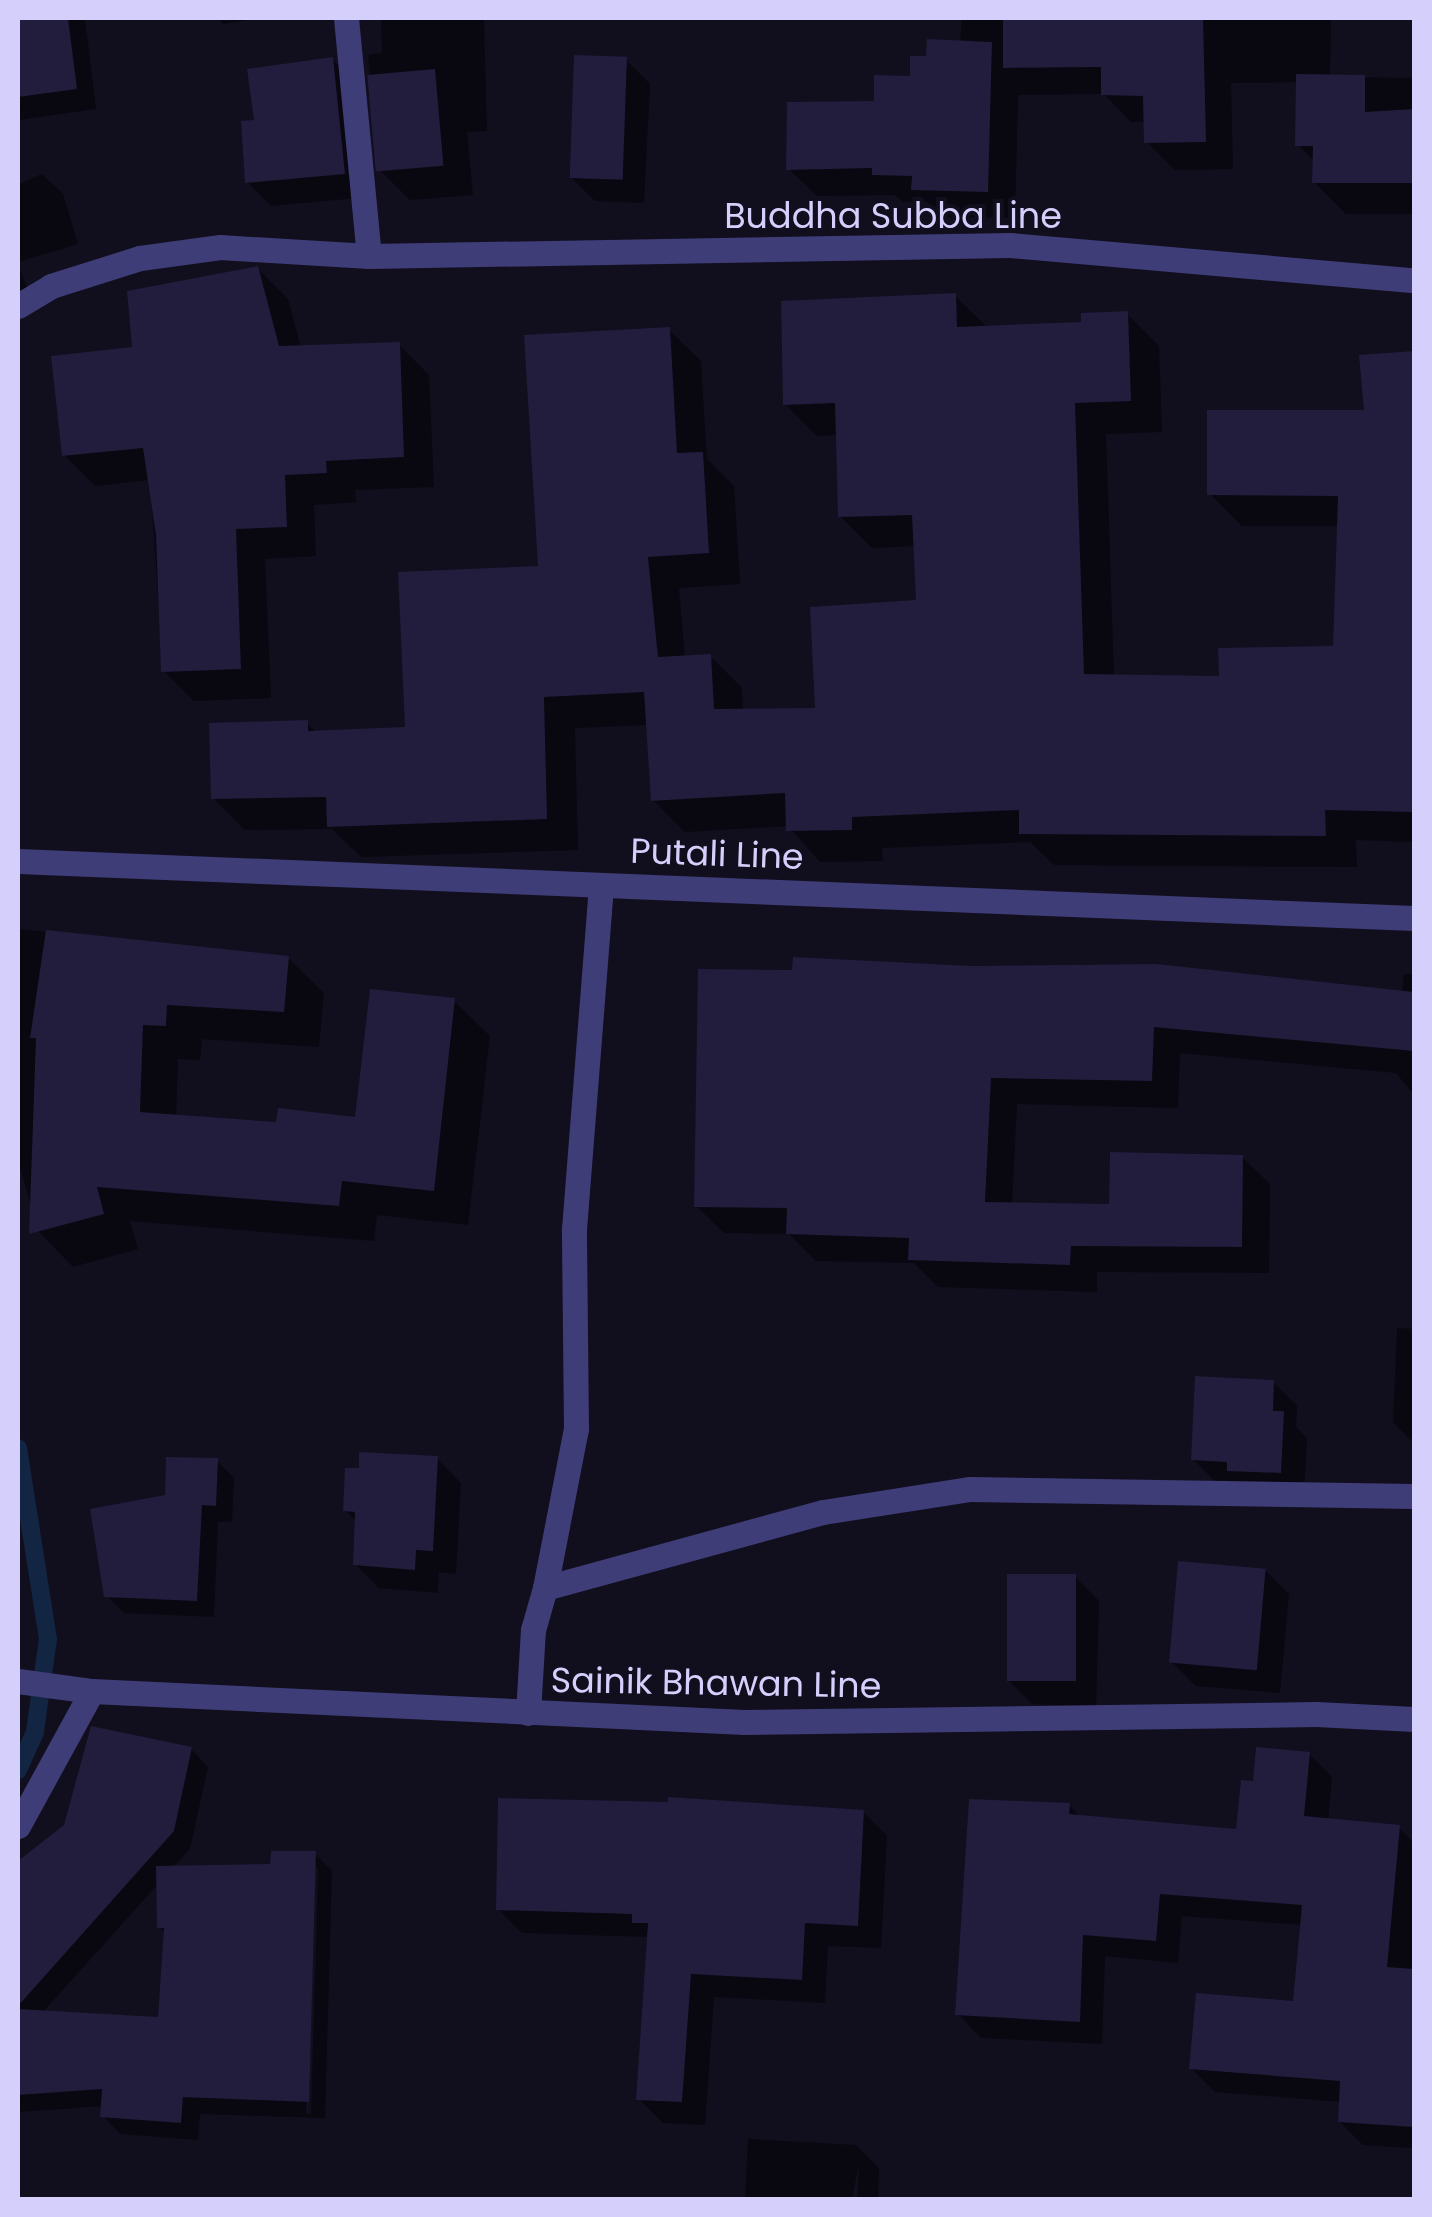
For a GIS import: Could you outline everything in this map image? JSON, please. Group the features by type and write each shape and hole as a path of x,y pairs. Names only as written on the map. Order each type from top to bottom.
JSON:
{"street":[{"path":"346,18 369,256"},
{"name":"Buddha Subba Line","path":"18,306 52,286 172,254 220,247 369,256 1010,245 1414,280"},
{"name":"Putali Line","path":"29,862 1414,918"},
{"path":"528,1713 533,1630 576,1429 574,1230 600,886"},
{"path":"544,1588 823,1512 970,1490 1414,1496"},
{"name":"Sainik Bhawan Line","path":"18,1681 80,1691 764,1722 1316,1714 1414,1719"},
{"path":"18,1826 80,1691"}],"building":[{"path":"18,18 68,18 77,89 18,97"},
{"path":"1003,18 1203,18 1206,142 1144,143 1143,96 1101,95 1101,67 1003,68"},
{"path":"927,39 992,42 988,192 911,190 912,176 872,175 872,168 786,170 787,102 874,101 874,75 910,76 910,56 926,56"},
{"path":"574,55 627,57 623,180 570,178"},
{"path":"333,57 345,174 245,183 241,121 254,120 247,69"},
{"path":"435,69 443,166 376,172 367,75"},
{"path":"1296,74 1365,75 1365,112 1414,109 1414,183 1312,183 1313,146 1295,146"},
{"path":"258,266 279,346 400,342 404,457 326,461 327,473 285,475 287,527 236,529 241,669 161,672 156,535 143,448 62,456 51,356 132,347 127,291"},
{"path":"956,293 957,327 1081,322 1081,313 1128,311 1131,401 1075,403 1084,674 1219,676 1218,648 1333,646 1338,496 1207,495 1207,410 1364,410 1359,355 1414,351 1414,812 1325,810 1326,836 1019,834 1019,810 852,817 852,830 786,831 785,793 651,801 644,692 544,697 547,819 327,827 326,797 211,799 209,723 308,720 308,731 405,727 398,572 538,566 524,335 670,327 677,453 703,452 709,553 648,557 658,657 711,654 714,709 815,708 810,607 916,600 912,515 838,517 835,403 783,405 781,301"},
{"path":"46,930 289,956 284,1012 167,1005 166,1026 143,1025 140,1112 276,1122 278,1108 355,1117 370,989 455,998 434,1191 342,1181 339,1206 97,1187 104,1214 29,1234 36,1038 30,1038"},
{"path":"793,957 972,966 1156,964 1414,992 1414,1051 1154,1027 1152,1081 991,1078 985,1202 1109,1204 1110,1152 1243,1155 1242,1247 1071,1246 1070,1265 908,1260 909,1238 786,1234 787,1208 694,1207 698,969 792,970"},
{"path":"1195,1376 1274,1380 1273,1411 1284,1411 1281,1473 1227,1471 1227,1462 1191,1460"},
{"path":"359,1452 438,1456 433,1551 416,1550 415,1570 353,1565 355,1512 343,1511 345,1468 359,1468"},
{"path":"166,1457 218,1458 216,1506 202,1505 197,1601 104,1597 90,1509 165,1495"},
{"path":"1178,1561 1266,1569 1257,1670 1169,1663"},
{"path":"1007,1574 1076,1574 1076,1681 1007,1681"},
{"path":"91,1726 192,1747 174,1831 18,2006 18,1861 64,1825"},
{"path":"1256,1747 1310,1752 1304,1816 1400,1825 1387,1967 1414,1969 1414,2127 1338,2122 1340,2081 1189,2069 1196,1993 1293,2001 1302,1905 1160,1894 1156,1941 1083,1935 1080,2022 955,2015 969,1799 1070,1803 1069,1814 1236,1829 1241,1780 1253,1781"},
{"path":"668,1797 864,1810 858,1926 805,1923 802,1980 691,1974 682,2102 636,2100 648,1923 632,1923 632,1914 496,1910 498,1798 668,1802"},
{"path":"271,1851 316,1851 309,2102 183,2097 181,2123 100,2117 102,2089 18,2095 18,2009 158,2017 164,1928 157,1928 156,1866 270,1864"}],"waterway":[{"path":"18,1448 48,1639 35,1732 18,1770"}]}
